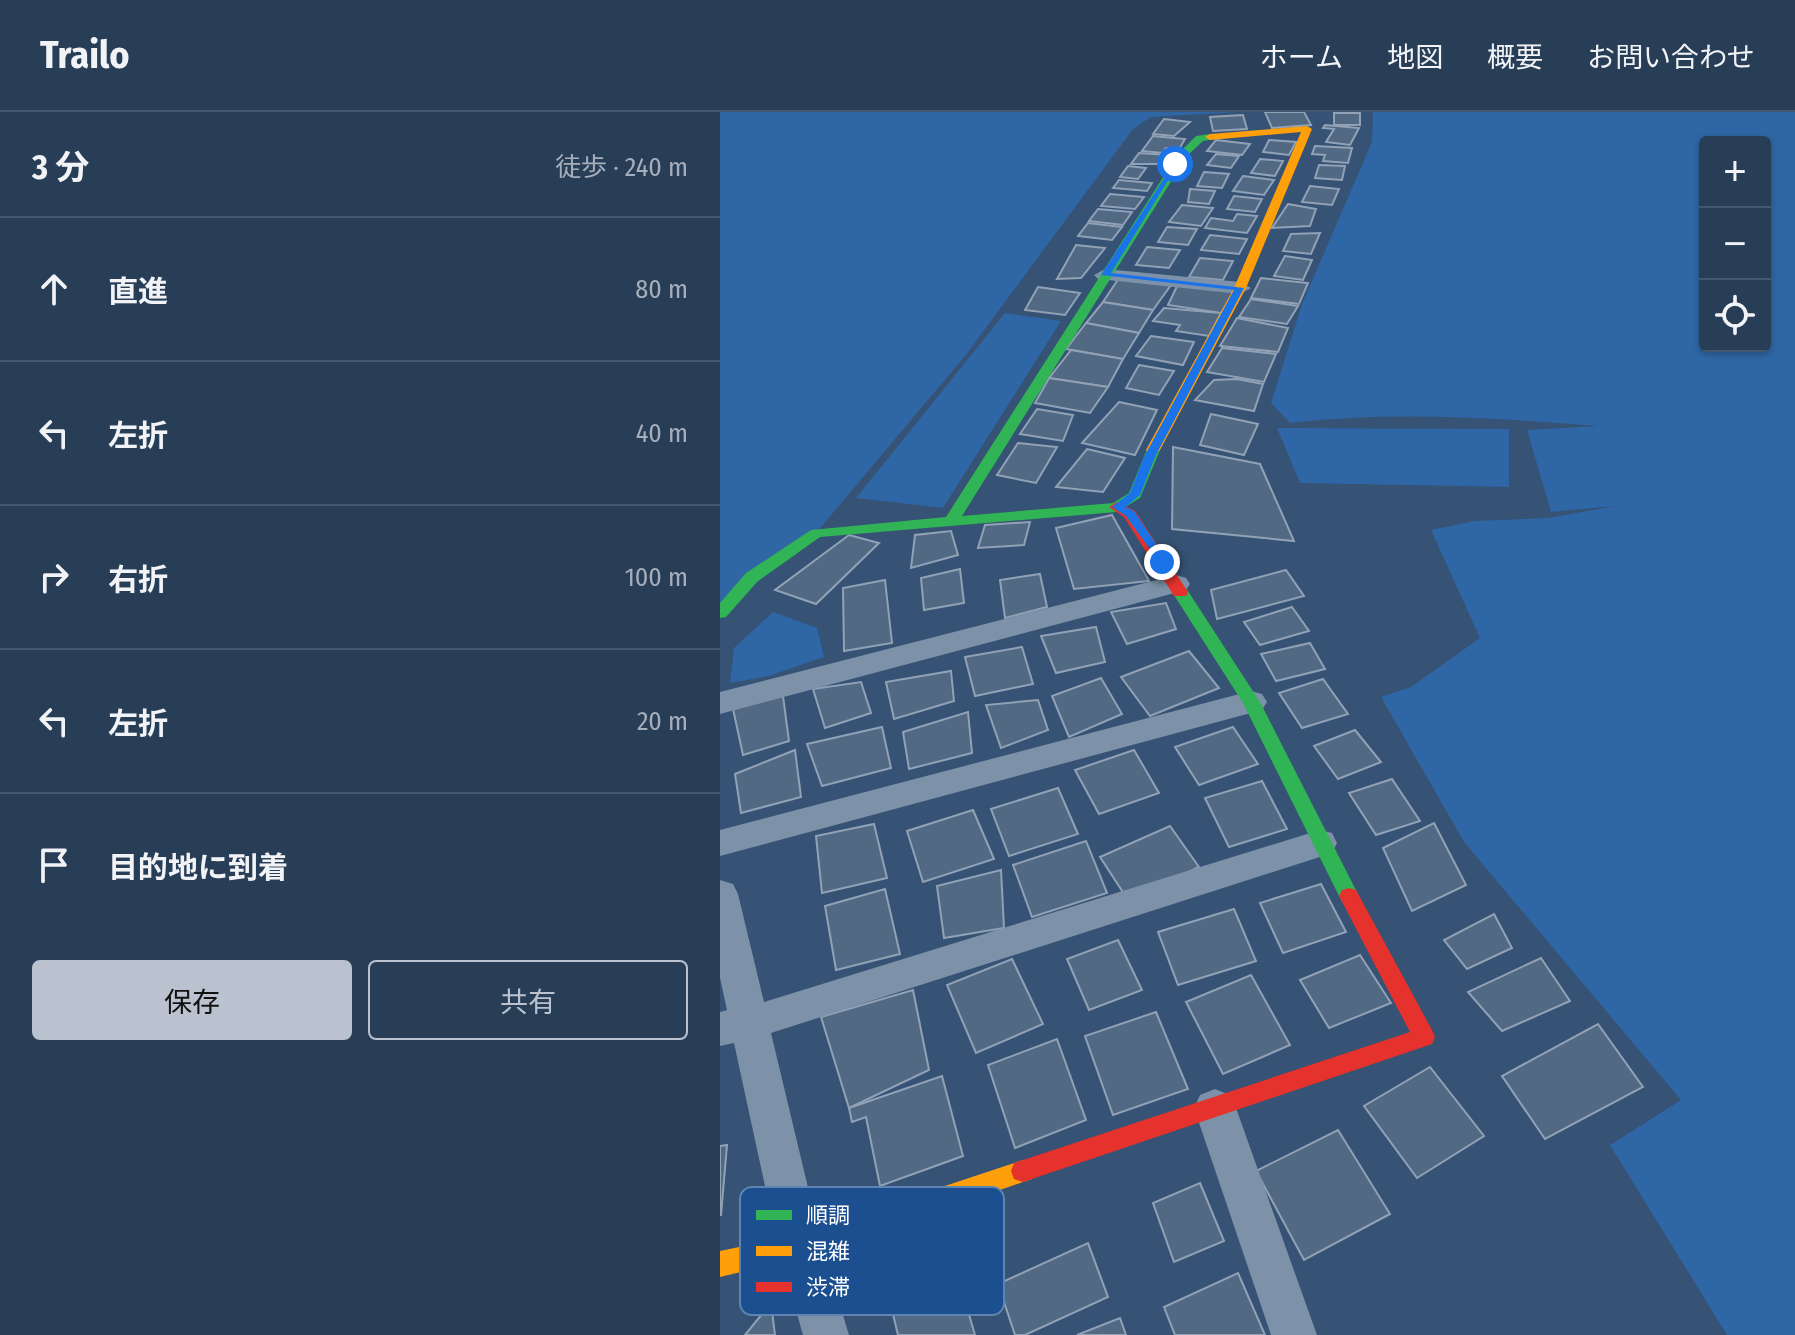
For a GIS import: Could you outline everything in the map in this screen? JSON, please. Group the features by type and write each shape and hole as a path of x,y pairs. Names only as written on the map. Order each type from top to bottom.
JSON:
{"street":[{"path":"720,613 752,577 816,533 1117,507 1135,495 1149,457 1240,288 1307,129 1200,138 1175,164 952,519"},
{"path":"1105,275 1240,288"},
{"path":"977,1187 1424,1037 1320,843 1251,702 1130,514 1117,507"},
{"path":"720,703 1176,584"},
{"path":"720,843 1251,702"},
{"path":"735,1026 1320,843"},
{"path":"720,894 735,1026 783,1187"},
{"path":"1215,1108 1294,1335"},
{"path":"720,1264 740,1260"},
{"path":"820,1315 826,1335"}],"shaded area":[{"path":"720,112 1237,112 1151,117 1133,129 965,356 816,533 720,613"},
{"path":"1373,112 1795,112 1795,1335 1727,1335 1610,1145 1681,1100 1464,842 1381,697 1411,687 1480,638 1431,530 1475,521 1548,518 1615,506 1551,512 1527,430 1598,426 1482,418 1406,417 1290,423 1271,403 1302,304 1372,142"},
{"path":"1005,313 1061,321 943,508 856,498"},
{"path":"1277,428 1509,429 1509,487 1300,483"},
{"path":"773,612 817,628 824,657 769,676 730,683 734,648"}],"building":[{"path":"1265,112 1304,112 1311,125 1272,128"},
{"path":"1334,113 1360,113 1360,125 1334,125"},
{"path":"1243,115 1247,129 1213,131 1210,117"},
{"path":"1164,119 1190,122 1174,136 1153,134"},
{"path":"1325,125 1359,128 1350,145 1326,142 1334,129 1323,128"},
{"path":"1153,136 1185,139 1179,149 1166,148 1163,153 1142,151"},
{"path":"1216,140 1250,144 1242,155 1207,151"},
{"path":"1269,140 1296,142 1289,155 1263,152"},
{"path":"1315,146 1352,148 1348,163 1323,161 1325,155 1312,154"},
{"path":"1139,153 1169,155 1163,164 1131,164"},
{"path":"1216,154 1239,156 1231,168 1207,165"},
{"path":"1260,159 1283,161 1275,176 1251,173"},
{"path":"1319,165 1345,166 1342,180 1315,178"},
{"path":"1128,166 1146,168 1138,179 1120,177"},
{"path":"1204,172 1229,174 1222,188 1197,186"},
{"path":"1243,176 1274,180 1264,195 1233,191"},
{"path":"1119,180 1152,183 1147,191 1113,188"},
{"path":"1310,186 1339,189 1332,205 1302,202"},
{"path":"1190,189 1215,191 1209,204 1188,202"},
{"path":"1110,194 1144,197 1135,209 1101,206"},
{"path":"1234,196 1262,199 1255,212 1227,209"},
{"path":"1288,204 1316,209 1310,226 1272,228"},
{"path":"1182,205 1213,208 1201,226 1169,222"},
{"path":"1098,209 1132,212 1123,225 1089,221"},
{"path":"1237,214 1257,216 1247,233 1205,228 1211,218 1233,221"},
{"path":"1088,223 1122,227 1112,240 1078,236"},
{"path":"1167,227 1197,229 1188,245 1158,242"},
{"path":"1320,233 1311,254 1283,251 1291,234"},
{"path":"1210,235 1247,239 1239,254 1201,250"},
{"path":"1076,245 1105,248 1081,278 1057,279"},
{"path":"1147,247 1180,250 1169,268 1136,265"},
{"path":"1285,256 1312,260 1303,280 1274,276"},
{"path":"1200,258 1233,261 1223,280 1189,277"},
{"path":"1119,278 1171,285 1153,310 1103,302"},
{"path":"1261,278 1308,283 1299,304 1251,298"},
{"path":"1178,284 1235,290 1221,313 1168,305"},
{"path":"1038,287 1080,293 1065,315 1025,310"},
{"path":"1251,299 1298,306 1287,324 1239,317"},
{"path":"1103,302 1153,310 1139,333 1086,323"},
{"path":"1164,308 1221,313 1209,336 1176,331 1180,325 1153,321"},
{"path":"1237,318 1288,328 1278,352 1220,346"},
{"path":"1086,323 1139,333 1123,359 1066,349"},
{"path":"1151,336 1194,342 1183,365 1136,356"},
{"path":"1222,348 1276,354 1264,382 1207,372"},
{"path":"1071,350 1123,359 1108,387 1049,378"},
{"path":"1139,365 1174,371 1159,395 1126,388"},
{"path":"1049,378 1108,387 1090,413 1035,403"},
{"path":"1237,379 1263,384 1254,411 1195,400 1214,380"},
{"path":"1119,402 1157,410 1135,455 1082,443"},
{"path":"1037,409 1073,415 1063,441 1020,434"},
{"path":"1211,414 1258,424 1244,455 1200,445"},
{"path":"1018,443 1057,447 1036,483 997,475"},
{"path":"1173,447 1260,464 1294,541 1172,529"},
{"path":"1087,449 1125,458 1103,492 1056,487"},
{"path":"1112,515 1149,581 1074,589 1056,528"},
{"path":"1030,522 1024,545 978,548 985,525"},
{"path":"951,531 958,555 911,568 915,535"},
{"path":"849,535 879,543 816,604 775,590"},
{"path":"960,569 964,603 924,610 921,578"},
{"path":"1286,570 1304,596 1217,619 1211,590"},
{"path":"1040,574 1047,607 1005,618 1000,580"},
{"path":"885,580 892,643 844,651 843,588"},
{"path":"1166,603 1176,629 1127,644 1111,612"},
{"path":"1292,607 1309,631 1260,645 1244,622"},
{"path":"1096,627 1105,662 1056,673 1041,636"},
{"path":"1310,643 1325,669 1276,681 1261,654"},
{"path":"1022,647 1033,684 975,696 965,657"},
{"path":"1189,651 1219,688 1150,716 1121,677"},
{"path":"951,671 954,701 894,719 886,682"},
{"path":"1101,678 1122,714 1069,737 1052,696"},
{"path":"1323,679 1348,714 1302,728 1279,693"},
{"path":"861,682 871,713 825,728 813,689"},
{"path":"783,696 789,741 743,755 733,709"},
{"path":"1038,700 1048,730 1001,748 986,705"},
{"path":"968,712 972,753 909,769 903,732"},
{"path":"882,727 891,768 822,786 807,744"},
{"path":"1233,727 1258,764 1199,785 1175,747"},
{"path":"1355,730 1381,762 1338,779 1314,746"},
{"path":"795,750 801,797 741,813 735,774"},
{"path":"1134,750 1159,793 1099,814 1075,770"},
{"path":"1392,779 1420,821 1376,835 1349,793"},
{"path":"1262,781 1287,829 1229,847 1205,798"},
{"path":"1058,788 1078,834 1009,856 991,809"},
{"path":"973,810 994,859 923,882 907,831"},
{"path":"1434,823 1466,885 1412,911 1383,848"},
{"path":"874,824 887,878 822,893 816,836"},
{"path":"1170,826 1199,867 1128,900 1100,857"},
{"path":"1086,841 1107,893 1032,917 1013,865"},
{"path":"1001,870 1004,928 944,938 937,886"},
{"path":"1321,884 1346,932 1283,953 1260,903"},
{"path":"885,889 900,954 836,970 825,906"},
{"path":"1234,909 1256,961 1178,985 1158,932"},
{"path":"1494,914 1512,948 1467,969 1444,940"},
{"path":"1118,940 1142,990 1089,1010 1067,959"},
{"path":"1360,955 1391,1003 1329,1028 1300,980"},
{"path":"1541,958 1570,1001 1502,1031 1468,992"},
{"path":"1012,959 1043,1024 976,1053 947,985"},
{"path":"1251,975 1290,1045 1223,1074 1186,1002"},
{"path":"913,990 929,1070 849,1108 821,1017"},
{"path":"1156,1012 1188,1089 1113,1115 1085,1036"},
{"path":"1598,1024 1643,1087 1545,1139 1502,1076"},
{"path":"1057,1039 1086,1120 1015,1148 988,1065"},
{"path":"1430,1067 1484,1136 1417,1178 1364,1106"},
{"path":"942,1076 963,1156 880,1186 866,1117 852,1122 849,1108"},
{"path":"1338,1130 1390,1214 1304,1260 1256,1171"},
{"path":"727,1145 721,1215 720,1215 720,1146"},
{"path":"1200,1183 1224,1241 1174,1262 1153,1203"},
{"path":"1088,1243 1108,1297 1025,1335 1015,1335 1004,1302 1004,1281"},
{"path":"1238,1273 1265,1335 1175,1335 1164,1307"},
{"path":"761,1315 772,1315 775,1335 745,1335"},
{"path":"893,1315 969,1315 975,1335 898,1335"},
{"path":"1120,1318 1126,1335 1077,1335"}],"traffic: fast":[{"path":"952,519 1183,154 1200,138 1210,137"},
{"path":"720,613 752,577 816,533 1117,507 1135,495 1153,450"},
{"path":"1180,592 1251,702 1349,896"}],"traffic: slow":[{"path":"1153,450 1240,288 1307,129 1210,137"},
{"path":"975,1187 1023,1171"},
{"path":"720,1264 740,1260"}],"traffic: jam":[{"path":"1117,507 1130,514 1180,592"},
{"path":"1023,1171 1424,1037 1349,896"}],"route":[{"path":"1162,562 1130,514 1117,507 1135,495 1149,457 1240,288 1105,275 1175,164"}]}
